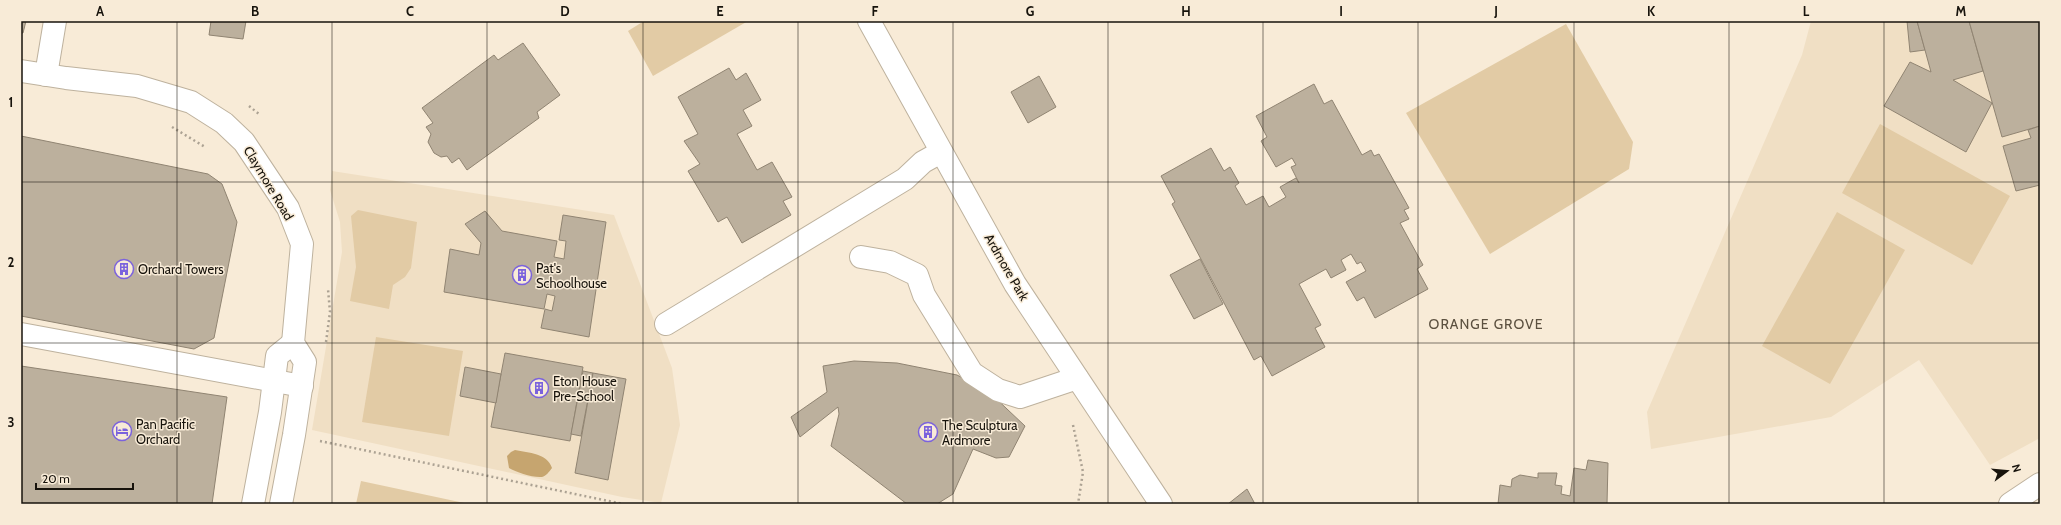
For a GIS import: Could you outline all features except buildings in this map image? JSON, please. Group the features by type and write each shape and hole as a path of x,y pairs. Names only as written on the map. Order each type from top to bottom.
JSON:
{"street":[{"path":"46,75 55,21"},
{"name":"Ardmore Park","path":"869,21 940,152 1015,284 1161,504"},
{"name":"Claymore Road","path":"21,71 137,86 191,102 224,123 244,142 288,208 302,244 293,343"},
{"path":"666,324 906,178 923,162 940,152"},
{"path":"861,257 890,262 917,275 924,295 972,373 998,390 1020,397 1077,378"},
{"path":"21,334 302,386"},
{"path":"253,504 277,356 293,343 305,362 294,435 281,504"},
{"path":"2010,504 2040,484"}],"path":[{"path":"246,103 260,116"},
{"path":"168,125 206,147"},
{"path":"326,349 330,312 327,282"},
{"path":"1054,386 1074,428 1076,436 1083,472 1078,504"},
{"path":"294,435 623,504"}],"shaded area":[{"path":"644,21 748,21 653,76 628,31"},
{"path":"1811,21 2040,21 2040,438 1990,465 1919,360 1831,417 1651,449 1647,412 1802,55"},
{"path":"1566,24 1633,142 1629,169 1490,254 1406,113"},
{"path":"1880,124 2010,196 1972,265 1842,193"},
{"path":"332,171 614,215 672,368 680,425 661,503 622,497 312,430 342,252 340,222 330,190"},
{"path":"358,210 417,222 411,268 405,277 393,285 389,309 350,301 356,267 351,216"},
{"path":"1837,212 1905,250 1830,384 1762,346"},
{"path":"376,337 463,351 449,436 362,422"},
{"path":"515,450 537,454 546,459 552,468 542,477 529,476 512,470 509,468 507,456"},
{"path":"361,481 469,504 356,504"}],"place":[{"name":"Orchard Towers","path":"124,269"},
{"name":"Pat's Schoolhouse","path":"522,275"},
{"name":"Eton House Pre-School","path":"539,388"},
{"name":"Pan Pacific Orchard","path":"122,431"},
{"name":"The Sculptura Ardmore","path":"928,432"}],"district":[{"name":"ORANGE GROVE","path":"1486,324"}]}
